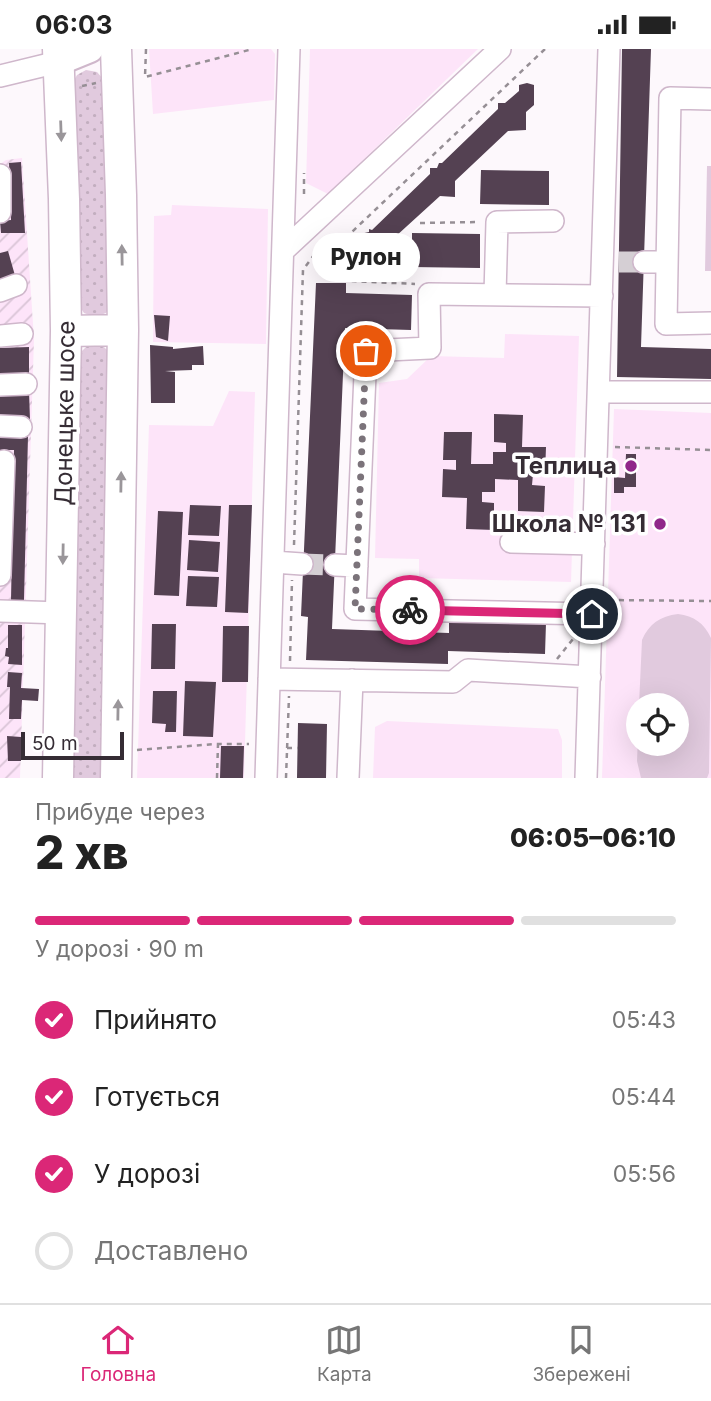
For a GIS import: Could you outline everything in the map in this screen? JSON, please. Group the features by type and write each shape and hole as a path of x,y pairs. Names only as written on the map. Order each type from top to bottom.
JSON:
{"highway":[{"path":"116,49 123,330 117,778"},
{"name":"Донецьке шосе","path":"58,67 66,331 58,778"},
{"path":"66,331 123,330"}],"main road":[{"path":"58,67 90,49"}],"street":[{"path":"266,778 290,563 284,250 289,49"},
{"path":"284,250 500,49"},
{"path":"586,778 590,677 600,607 594,544 602,296 611,262 609,49"},
{"path":"0,76 58,67"},
{"path":"711,99 670,99 666,324 711,323"},
{"path":"0,175 0,212"},
{"path":"495,295 497,222 553,221"},
{"path":"644,262 667,262"},
{"path":"600,607 355,609 366,351 430,348 429,295 602,296"},
{"path":"0,337 22,334"},
{"path":"0,385 26,384"},
{"path":"599,392 711,392"},
{"path":"0,575 4,461"},
{"path":"511,542 594,544"},
{"path":"335,565 357,566"},
{"path":"0,611 62,613"},
{"path":"279,679 453,682 468,670 590,677"},
{"path":"348,778 352,681"}],"path":[{"path":"146,49 145,77 253,49"},
{"path":"286,778 287,748 279,679 290,563 303,270 314,255 336,247 545,49"},
{"path":"58,67 116,79 134,76 146,62"},
{"path":"420,223 497,222"},
{"path":"326,250 352,281 413,282 429,295"},
{"path":"598,446 711,450"},
{"path":"545,675 600,607 711,601"},
{"path":"217,778 218,744"},
{"path":"134,750 251,744"},
{"path":"287,748 298,748"}],"shaded area":[{"path":"149,49 271,49 275,54 274,100 153,114"},
{"path":"310,49 478,49 328,194 306,183"},
{"path":"86,70 97,72 104,80 109,308 106,313 95,317 84,313 80,307 72,84 77,75"},
{"path":"22,158 34,339 20,778 0,778 0,164 6,160"},
{"path":"707,166 711,166 711,271 705,271"},
{"path":"172,205 268,209 266,344 153,342 154,216 171,215"},
{"path":"505,334 579,336 571,582 419,578 419,559 375,558 379,383 407,379 431,356 504,358"},
{"path":"87,346 103,346 110,353 101,778 70,778 79,354"},
{"path":"229,391 255,392 244,778 137,778 149,425 213,426"},
{"name":"Школа № 131","path":"614,409 711,413 711,778 602,778"},
{"path":"678,614 689,616 705,628 711,638 707,778 641,778 637,756 689,756 689,693 640,693 642,640 648,629 666,617"},
{"path":"387,721 558,729 562,740 562,778 373,778 375,727"}],"building":[{"path":"622,49 651,49 641,347 711,349 711,379 617,377"},
{"path":"519,85 534,85 534,105 526,112 526,130 508,131 455,181 455,197 440,196 384,247 384,262 371,261 357,273 347,259 350,250 360,241 360,234 372,230 430,174 430,168 437,168 439,163 498,109 498,103 505,103 519,91"},
{"path":"21,162 25,233 1,233 0,221 11,220 9,163"},
{"path":"481,170 549,171 549,205 480,204"},
{"path":"412,233 480,234 480,268 412,267"},
{"path":"8,251 16,279 0,283 0,253"},
{"path":"316,283 346,283 346,293 412,295 411,330 345,328 332,629 449,633 449,620 546,623 545,654 448,651 448,664 306,660 308,617 301,616"},
{"path":"154,315 170,316 168,341 156,337"},
{"path":"150,345 173,349 203,346 204,365 192,365 192,370 165,371 175,372 175,403 151,403"},
{"path":"29,347 29,375 0,376 0,348"},
{"path":"0,391 29,391 30,420 0,419"},
{"path":"494,414 523,415 522,447 546,447 545,474 533,474 532,485 545,486 544,512 518,511 518,480 495,479 495,492 482,492 482,502 494,503 494,530 466,529 467,498 442,497 443,469 456,470 456,460 443,460 444,432 472,432 471,464 493,464 493,452 506,452 506,443 494,442"},
{"path":"0,435 28,436 24,600 11,600 14,450 0,450"},
{"name":"Теплица","path":"626,454 636,454 636,487 624,487 624,493 614,493 614,477 625,478"},
{"path":"190,505 221,506 219,536 188,535"},
{"path":"229,505 252,505 248,613 225,612"},
{"path":"158,511 183,512 179,596 154,595"},
{"path":"189,540 220,542 218,572 187,570"},
{"path":"188,576 219,577 217,607 186,606"},
{"path":"152,624 176,624 175,669 151,669"},
{"path":"8,625 22,625 22,665 8,664 9,657 5,656 8,648"},
{"path":"223,626 249,626 248,682 222,682"},
{"path":"8,672 22,673 21,688 39,689 38,701 22,700 21,719 9,719"},
{"path":"185,681 216,682 213,737 183,736"},
{"path":"153,691 177,691 176,732 165,732 166,724 152,723"},
{"path":"298,723 327,724 326,778 297,778"},
{"path":"7,736 21,737 21,761 8,761"},
{"path":"221,746 244,746 243,778 220,778"}],"tunnel":[{"path":"619,262 644,262"},
{"path":"302,564 335,565"}],"way so far":[{"path":"366,351 355,609 410,610"}],"place":[{"name":"Рулон","path":"366,351"},
{"name":"Теплица","path":"631,466"},
{"name":"Школа № 131","path":"660,524"}],"route":[{"path":"410,610 592,614"}]}
